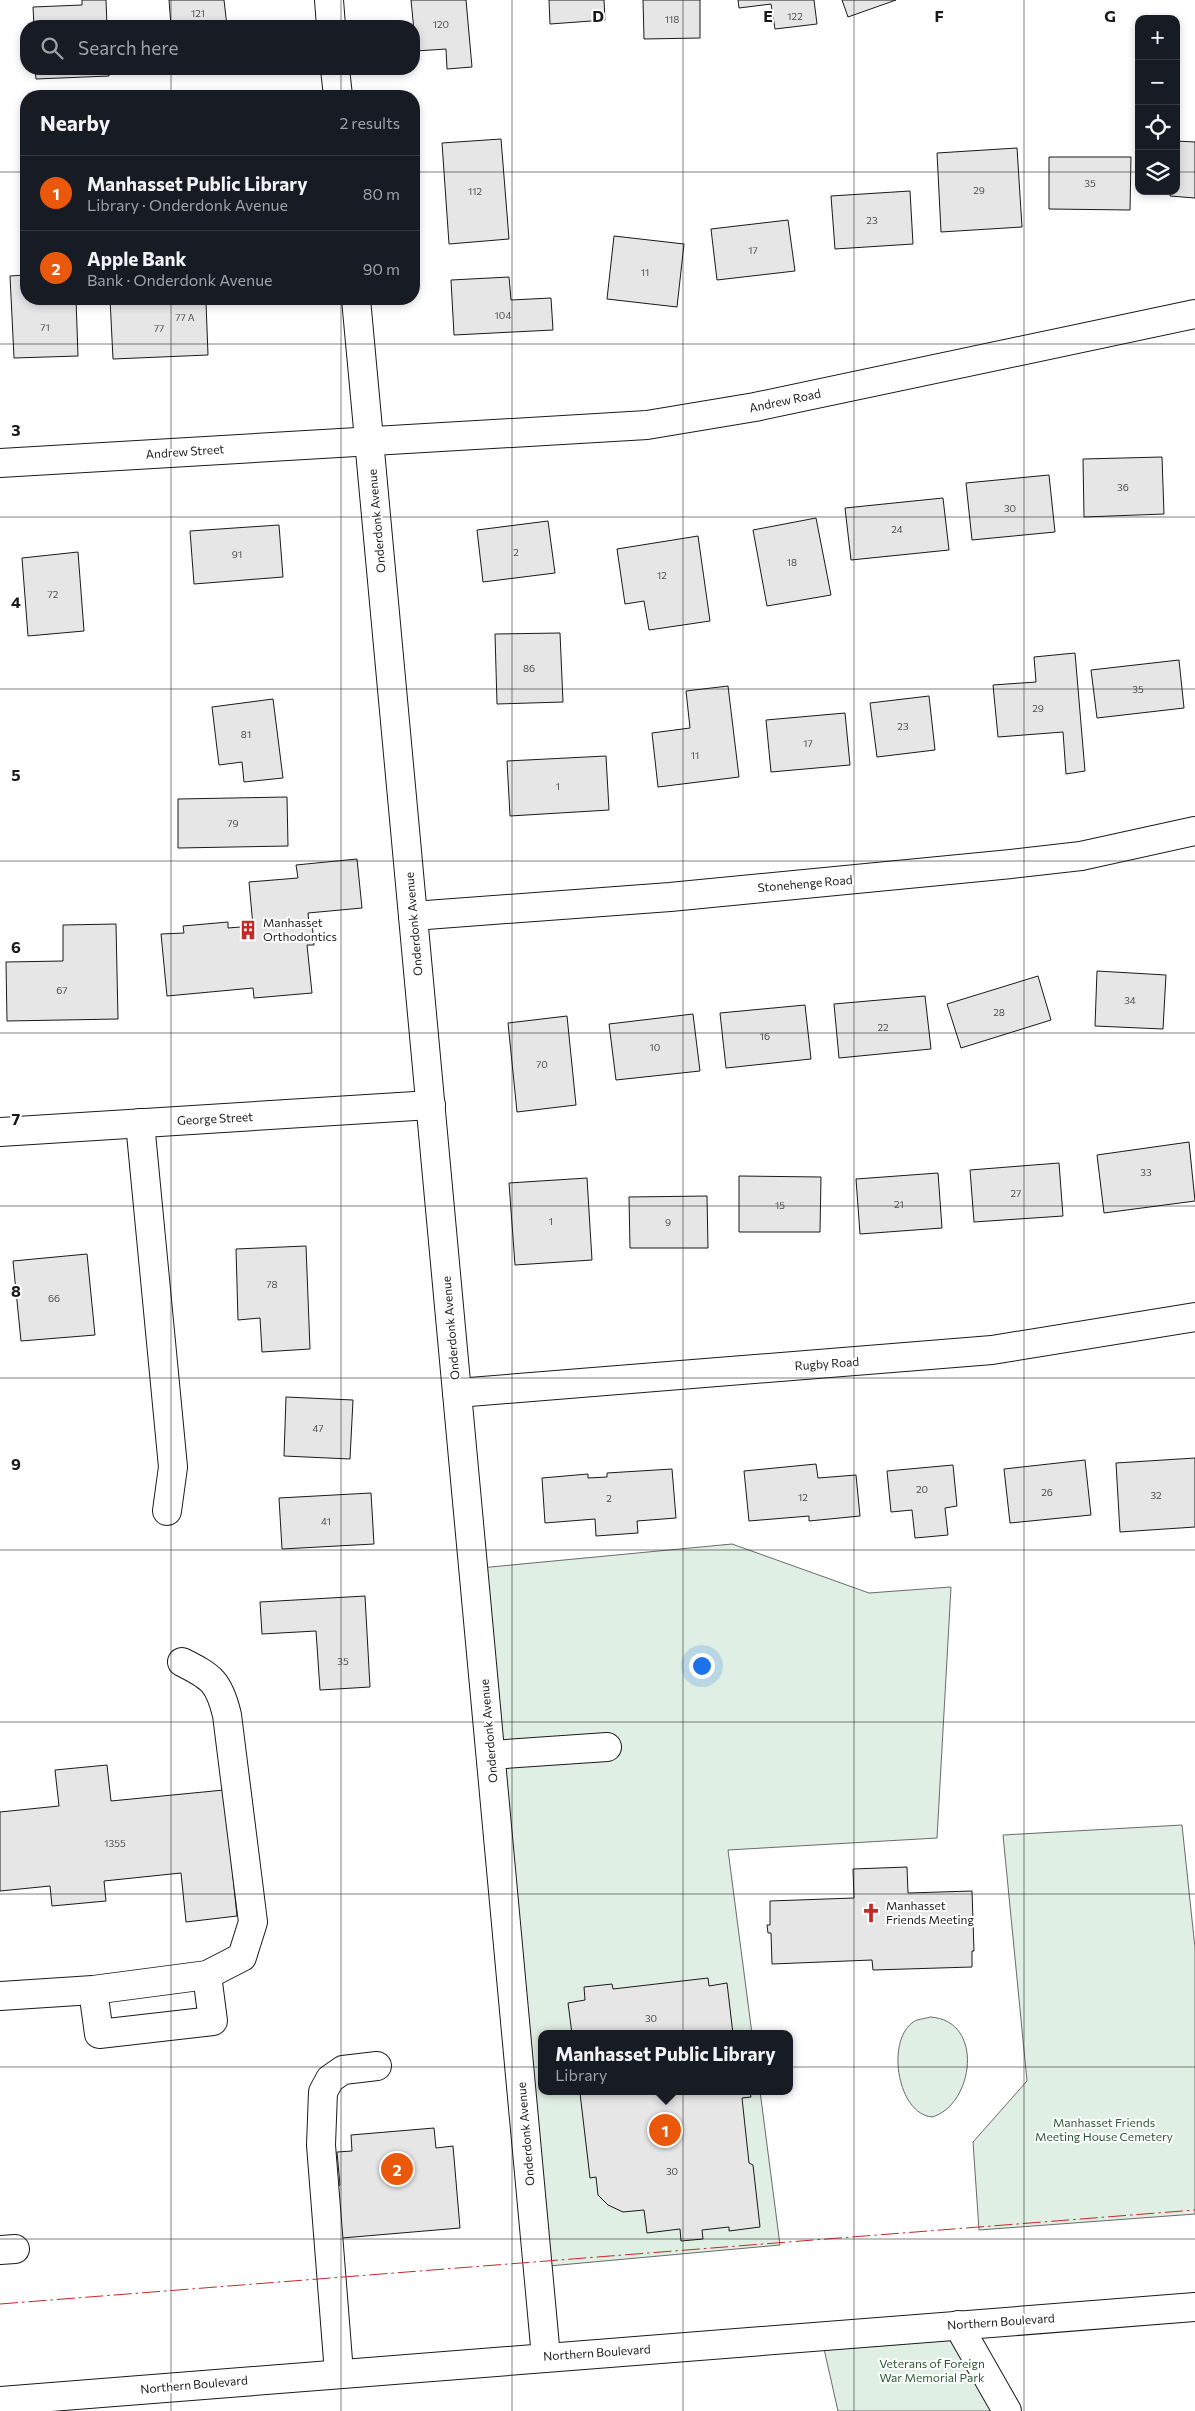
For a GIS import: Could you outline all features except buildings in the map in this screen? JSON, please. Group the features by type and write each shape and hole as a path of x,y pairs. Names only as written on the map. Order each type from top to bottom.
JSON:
{"street":[{"path":"329,0 331,20"},
{"path":"336,75 337,90"},
{"name":"Onderdonk Avenue","path":"357,305 546,2357"},
{"name":"Andrew Road","path":"369,441 618,427 701,418 1195,314"},
{"name":"Andrew Street","path":"0,464 369,441"},
{"name":"Stonehenge Road","path":"413,916 670,897 1012,864 1081,856 1195,830"},
{"name":"George Street","path":"0,1132 431,1105"},
{"path":"140,1123 173,1467 167,1511"},
{"name":"Rugby Road","path":"457,1392 992,1350 1195,1317"},
{"path":"0,1996 93,1990 207,1975 242,1957 253,1922 226,1708 219,1688 210,1679 182,1662"},
{"path":"491,1755 607,1747"},
{"path":"93,1990 98,2034 213,2021 207,1975"},
{"path":"338,2373 322,2144 323,2092 330,2079 343,2070 377,2066"},
{"name":"Northern Boulevard","path":"0,2401 1195,2307"},
{"path":"958,2325 1007,2411"}],"green space":[{"path":"732,1544 869,1593 951,1587 937,1838 728,1850 751,2030 538,2030 538,2095 761,2095 780,2245 549,2266 480,1568"},
{"name":"Manhasset Friends Meeting House Cemetery","path":"1182,1825 1195,1948 1195,2214 979,2230 973,2142 1027,2081 1003,1835"},
{"path":"930,2017 948,2022 959,2032 966,2047 967,2064 964,2081 957,2097 946,2109 932,2117 920,2113 911,2104 899,2076 898,2061 899,2046 904,2033 912,2023"},
{"name":"Veterans of Foreign War Memorial Park","path":"956,2328 1005,2411 838,2411 822,2340"}],"power":[{"path":"0,2304 1195,2210"}],"place":[{"name":"Manhasset Orthodontics","path":"248,930"},
{"name":"Manhasset Friends Meeting","path":"871,1913"},
{"name":"Manhasset Public Library","path":"665,2130"},
{"name":"Apple Bank","path":"397,2169"}]}
